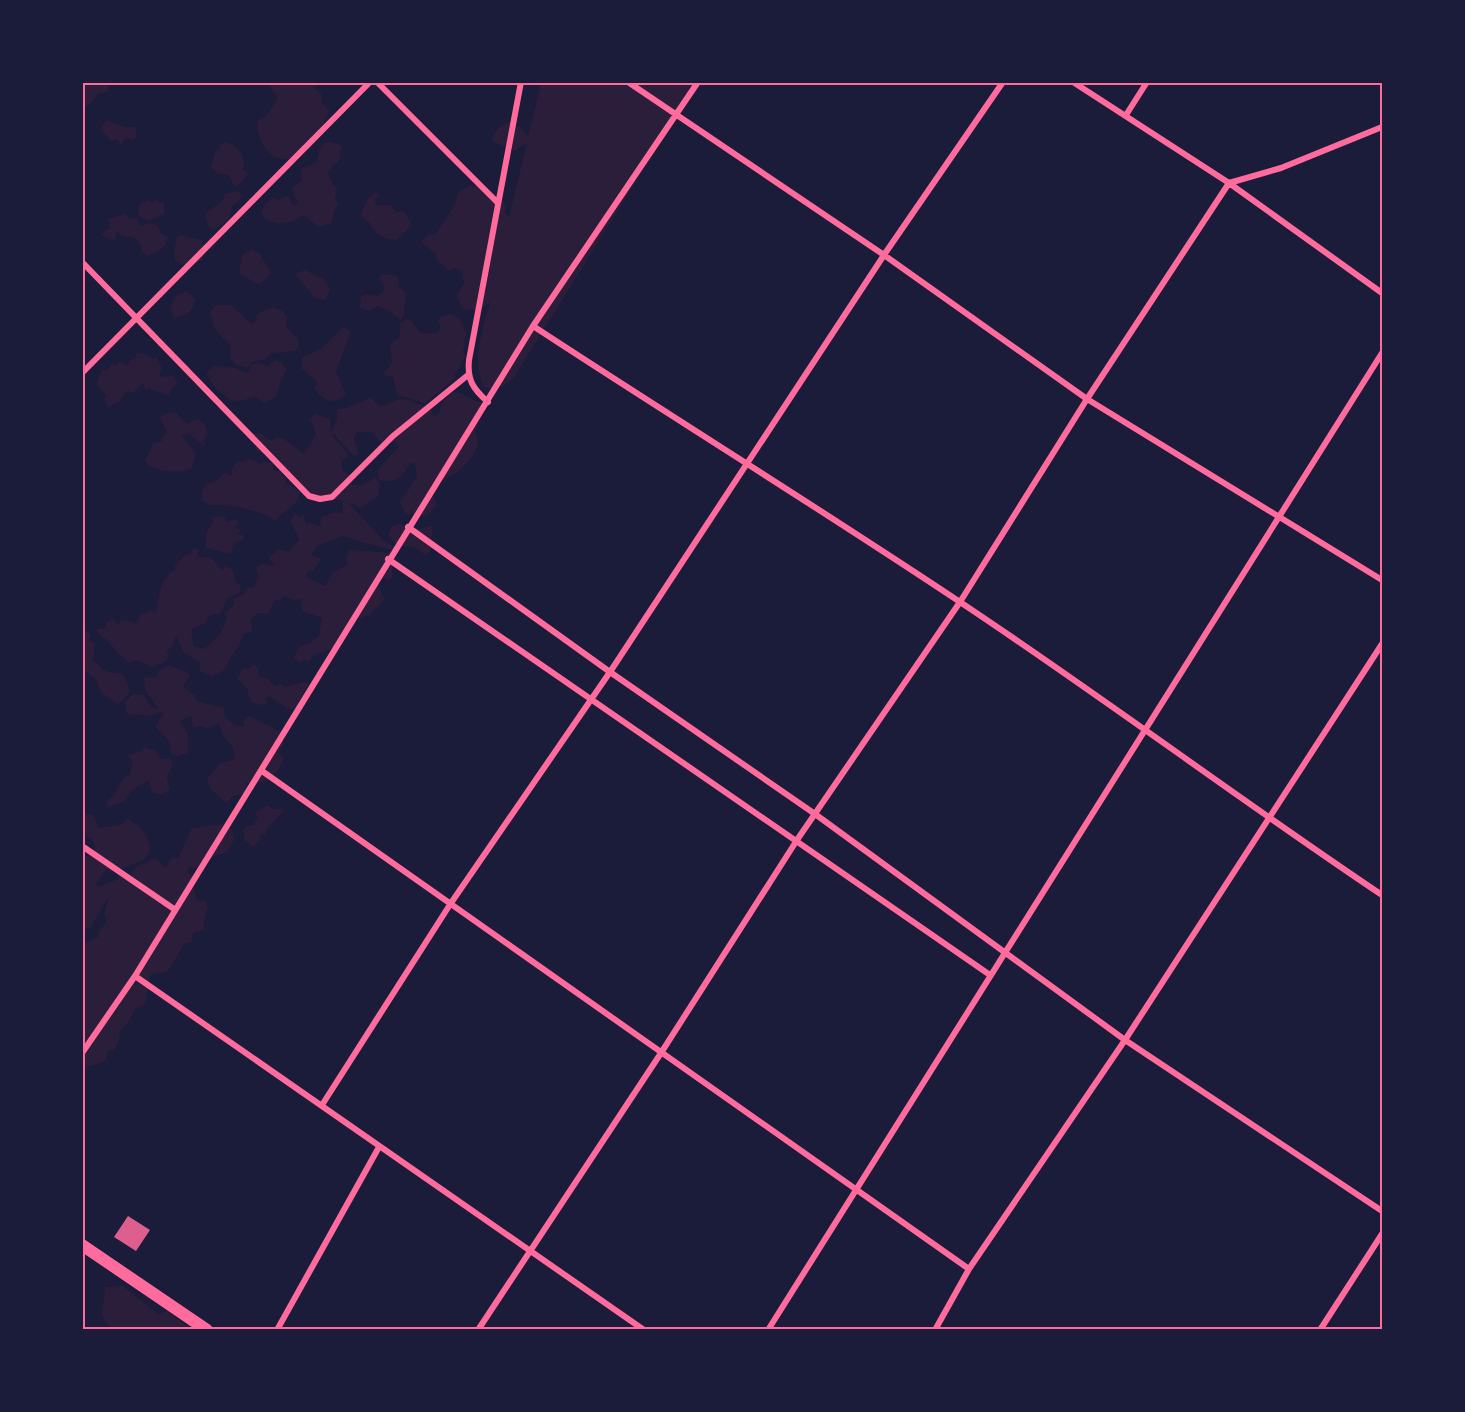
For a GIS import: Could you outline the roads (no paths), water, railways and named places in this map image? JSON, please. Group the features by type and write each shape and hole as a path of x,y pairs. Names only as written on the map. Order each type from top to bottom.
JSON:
{"main road":[{"path":"82,1245 207,1329"}],"street":[{"path":"82,373 370,82"},
{"path":"377,82 497,202"},
{"path":"488,402 474,390 468,375 497,202 521,82"},
{"path":"628,82 884,255 1087,399 1383,580"},
{"path":"82,1053 135,976 174,909 262,771 388,559 533,327 698,82"},
{"path":"322,1105 451,903 610,672 884,255 1003,82"},
{"path":"1073,82 1126,114 1229,183 1383,293"},
{"path":"1126,114 1147,82"},
{"path":"478,1329 661,1053 797,840 960,602 1087,399 1229,183 1281,168 1383,127"},
{"path":"82,262 309,496 320,499 332,497 393,436 468,375"},
{"path":"533,327 960,602 1145,730 1269,820 1383,895"},
{"path":"768,1329 1278,515 1383,352"},
{"path":"408,527 610,672 815,814 1125,1040 1383,1211"},
{"path":"388,559 990,975"},
{"path":"935,1329 969,1269 1125,1040 1383,644"},
{"path":"262,771 969,1269"},
{"path":"82,846 174,909"},
{"path":"135,976 644,1329"},
{"path":"277,1329 379,1147"},
{"path":"1320,1329 1383,1234"}]}
